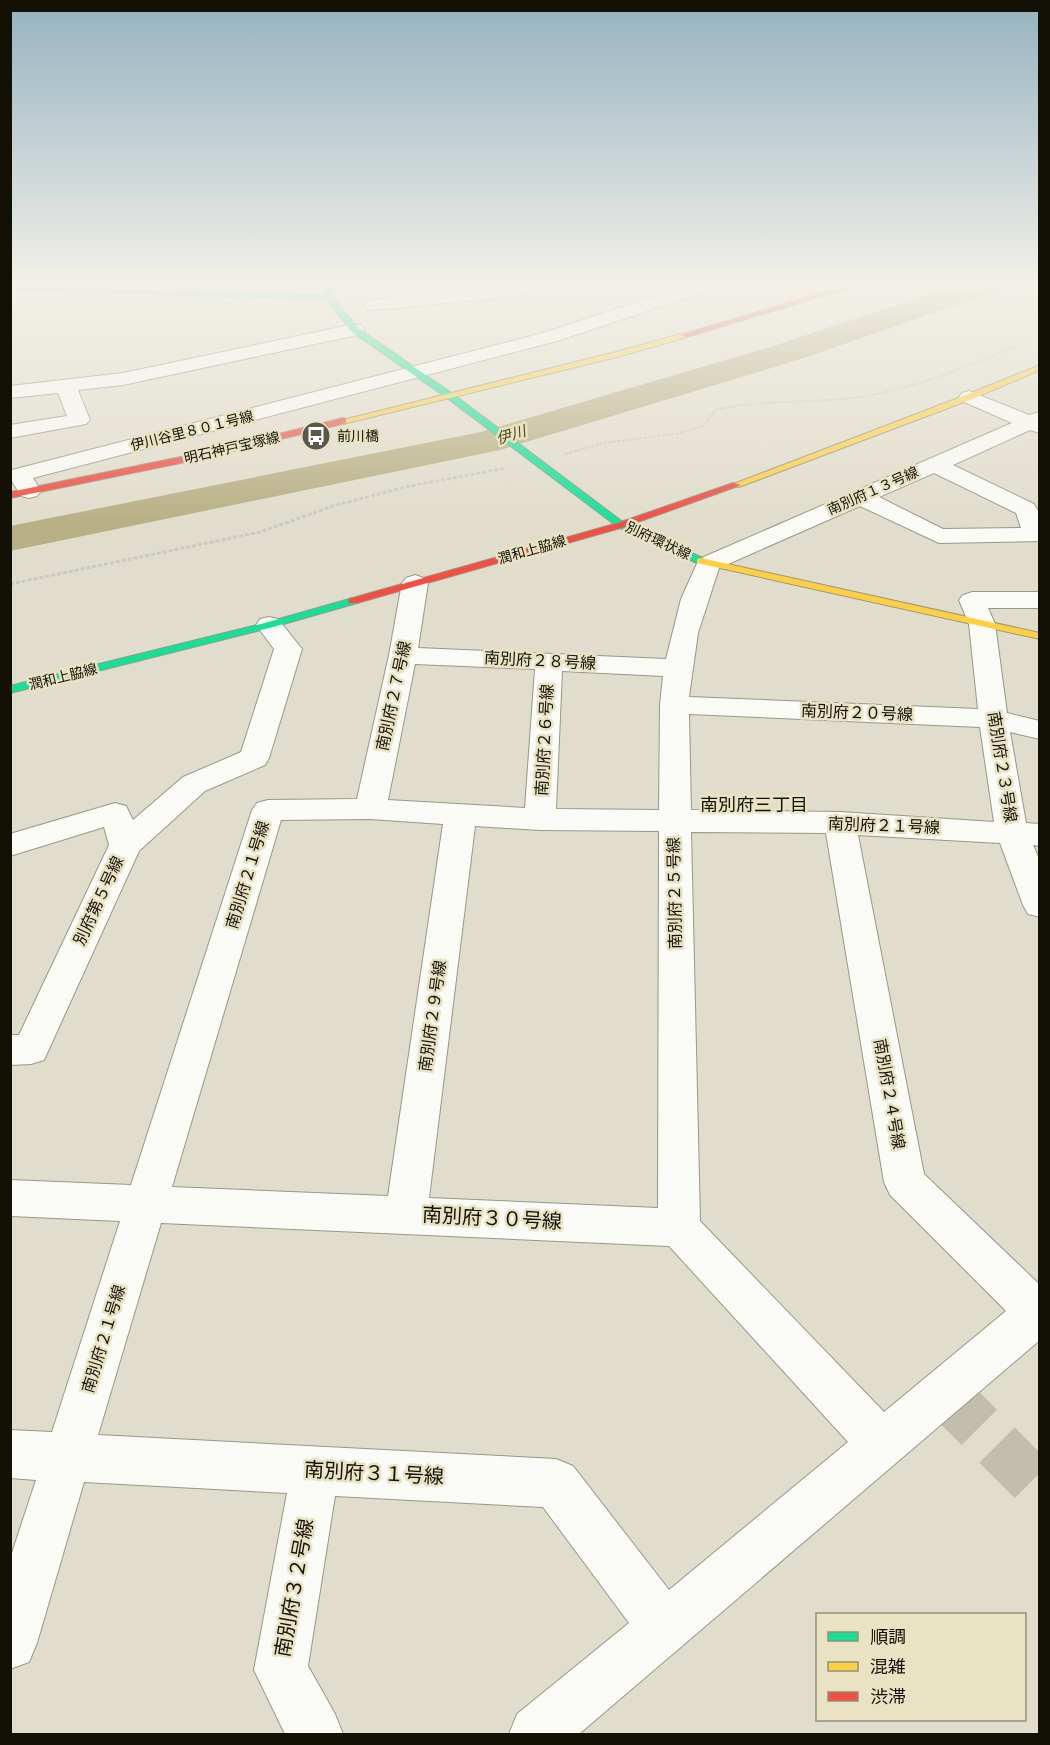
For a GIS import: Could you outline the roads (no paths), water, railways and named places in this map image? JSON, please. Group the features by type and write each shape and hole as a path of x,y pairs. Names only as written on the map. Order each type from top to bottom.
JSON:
{"street":[{"path":"10,392 123,379 201,362"},
{"name":"別府環状線","path":"402,362 621,525 708,564 1040,636"},
{"path":"415,371 449,362"},
{"name":"明石神戸宝塚線","path":"20,493 454,400 588,362"},
{"name":"潤和上脇線","path":"10,690 269,625 621,525 741,483 969,397 1040,367"},
{"name":"伊川谷里８０１号線","path":"20,493 21,475 415,371"},
{"path":"10,432 79,420 66,386"},
{"path":"969,397 1036,423"},
{"name":"南別府１３号線","path":"708,564 934,464 1036,423"},
{"path":"861,496 939,536 1037,540 1026,509 934,464"},
{"name":"南別府２５号線","path":"679,1228 674,705 677,668 687,616 708,564"},
{"name":"南別府２７号線","path":"370,809 403,655 415,583"},
{"name":"南別府２３号線","path":"1040,600 972,600 982,624 993,719 1026,833 1040,905"},
{"name":"別府第５号線","path":"10,1050 31,1049 124,845 194,784 254,758 288,649 269,625"},
{"name":"南別府２８号線","path":"403,655 677,668"},
{"name":"南別府２６号線","path":"540,819 549,662"},
{"name":"南別府２０号線","path":"674,705 993,719 1040,730"},
{"name":"南別府２１号線","path":"10,1643 268,810 370,809 540,819 840,823 1026,833"},
{"path":"10,845 115,813 124,845"},
{"name":"南別府２９号線","path":"406,1215 460,816"},
{"name":"南別府２４号線","path":"840,823 905,1182 1039,1312"},
{"name":"南別府３０号線","path":"10,1198 679,1228"},
{"path":"679,1228 881,1443"},
{"path":"537,1734 1039,1312"},
{"name":"南別府３１号線","path":"10,1454 556,1483 665,1628"},
{"name":"南別府３２号線","path":"315,1470 282,1670 315,1734"}],"waterway":[{"name":"伊川","path":"10,539 487,442 754,362"}],"tunnel":[{"path":"944,1392 1040,1488"}],"place":[{"name":"前川橋","path":"316,436"}],"district":[{"name":"南別府三丁目","path":"754,805"}]}
